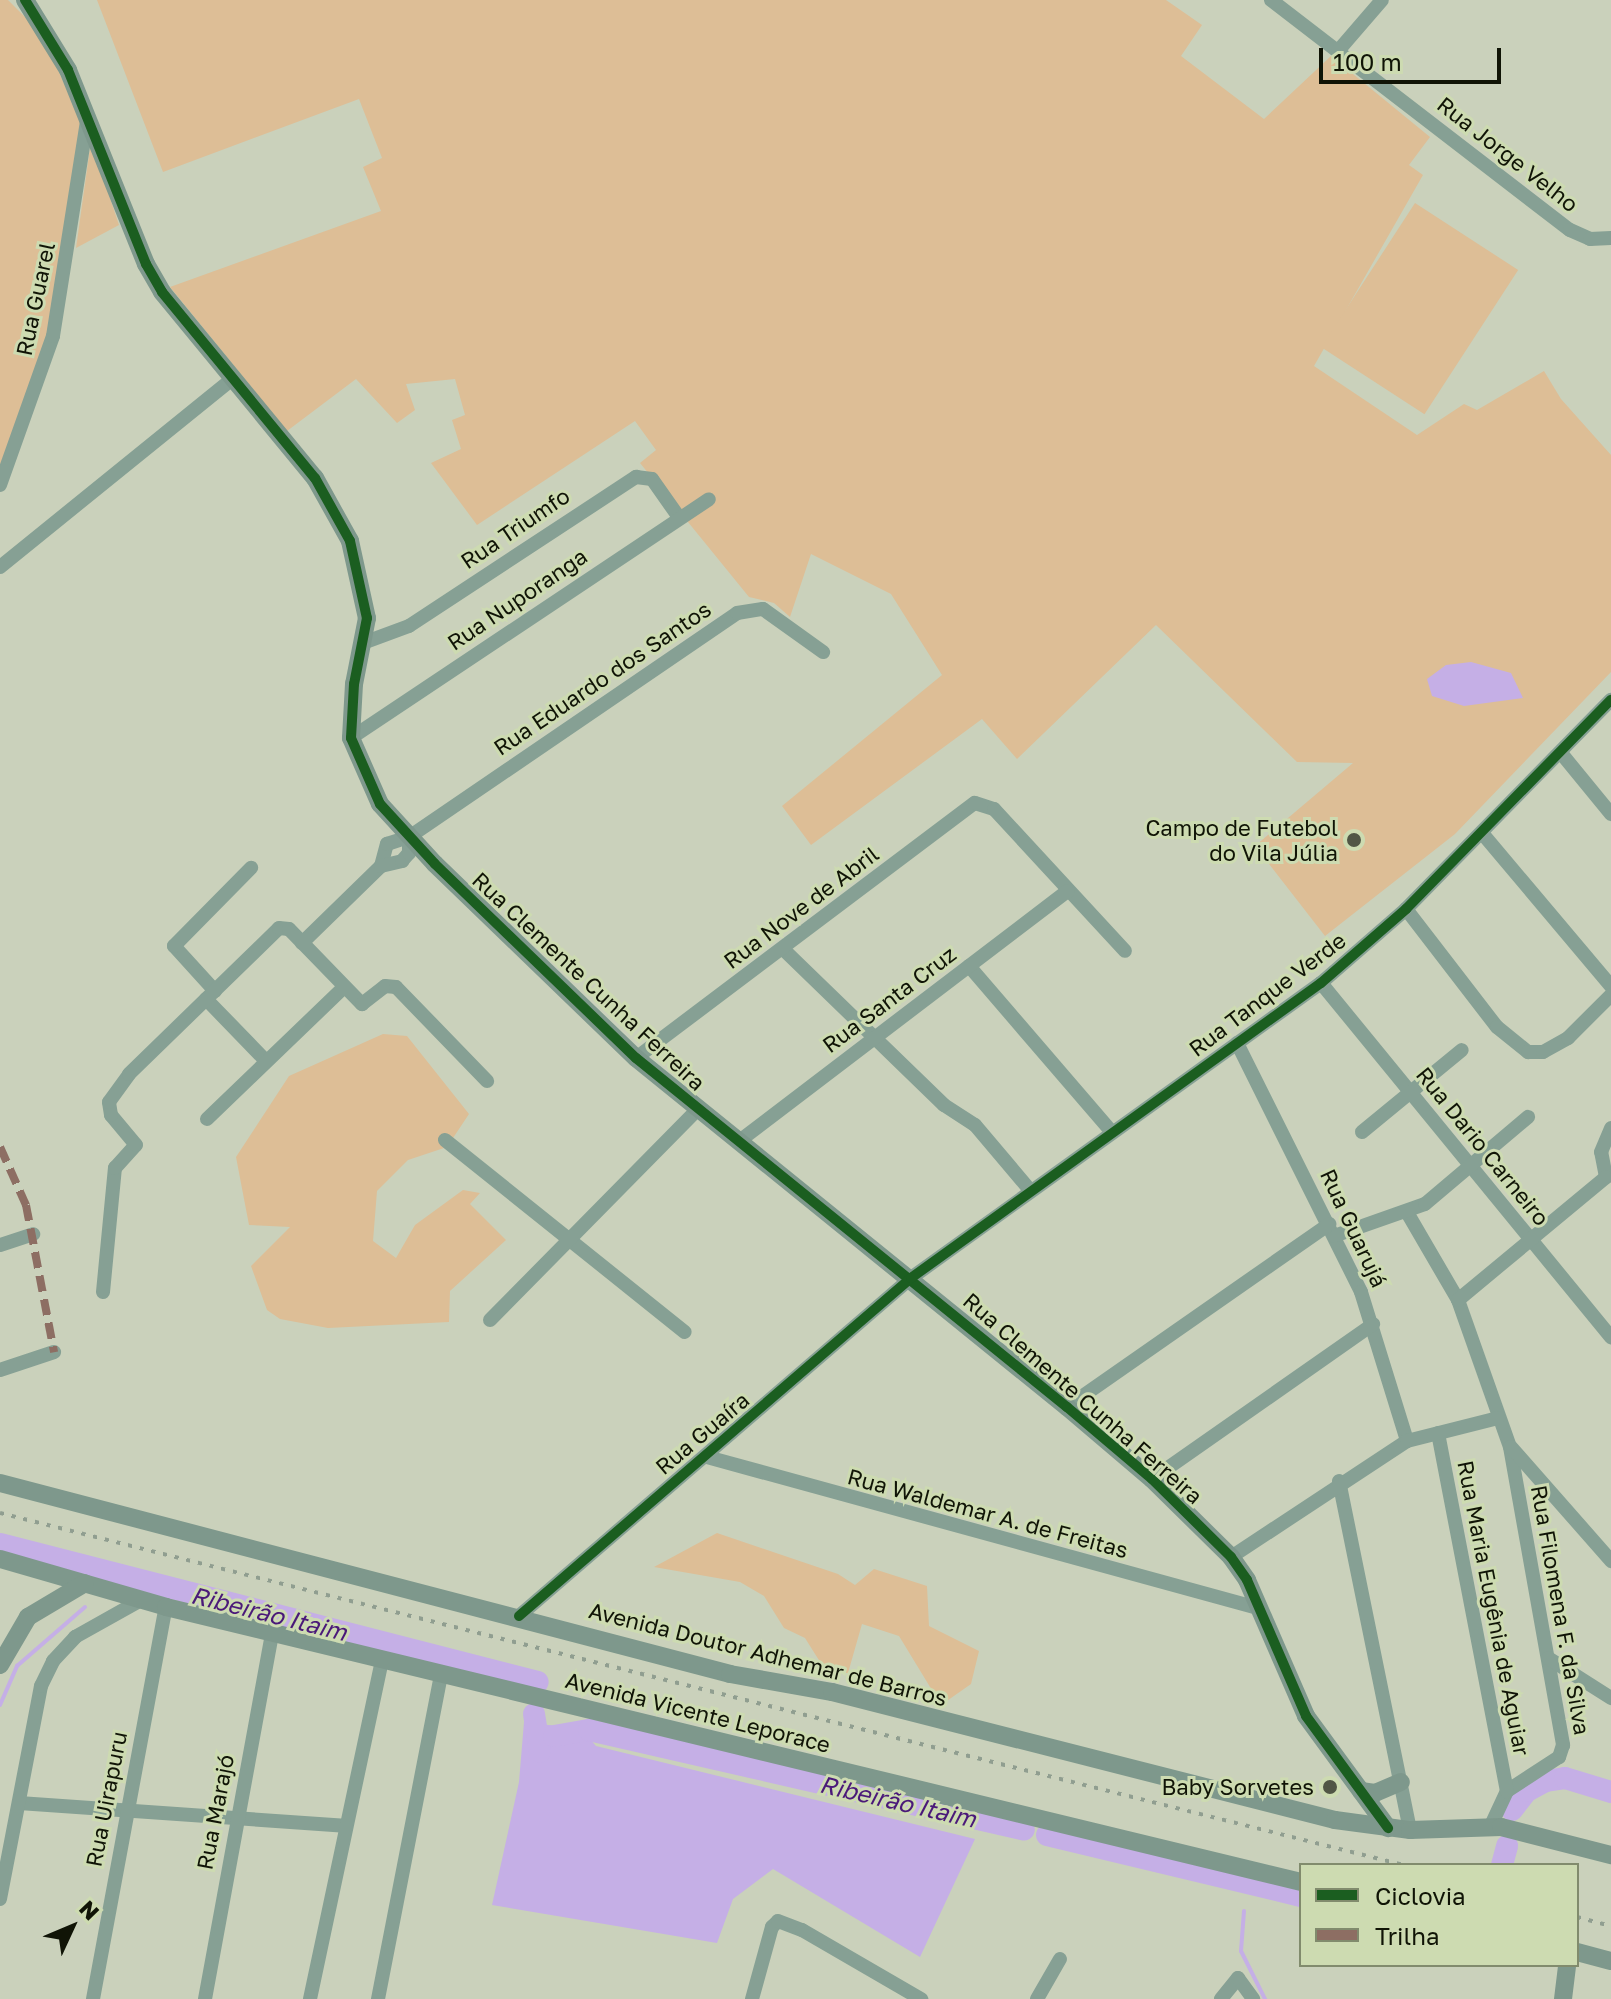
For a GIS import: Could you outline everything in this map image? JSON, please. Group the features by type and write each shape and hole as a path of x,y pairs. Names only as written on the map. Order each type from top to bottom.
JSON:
{"street":[{"name":"Rua Jorge Velho","path":"1271,0 1570,230 1590,239 1611,238"},
{"path":"1338,51 1382,0"},
{"name":"Rua Clemente Cunha Ferreira","path":"28,1 68,70 146,264 338,513 363,586 363,643 354,684 351,738 380,804 409,837 636,1058 1067,1407 1152,1479 1231,1557 1258,1608 1300,1705 1388,1828"},
{"name":"Rua Guarel","path":"0,485 53,336 87,116"},
{"path":"0,567 233,378"},
{"name":"Rua Triumfo","path":"363,643 409,626 636,477 652,479 678,516"},
{"name":"Rua Nuporanga","path":"351,738 678,516 709,499"},
{"name":"Rua Eduardo dos Santos","path":"409,837 737,613 763,609 823,652"},
{"name":"Rua Tanque Verde","path":"911,1278 1111,1131 1321,983 1406,909 1611,700"},
{"path":"1561,753 1611,814"},
{"name":"Rua Nove de Abril","path":"636,1058 966,808 981,802 994,809 1067,891"},
{"path":"1482,833 1611,986"},
{"path":"302,943 381,866 387,844 409,837 409,853 402,861 381,866"},
{"path":"251,868 174,946 210,995 266,1061"},
{"path":"1067,891 1125,951"},
{"name":"Rua Santa Cruz","path":"738,1142 1067,891"},
{"path":"1406,909 1497,1027 1528,1052 1543,1052 1568,1038 1611,995"},
{"path":"103,1292 115,1168 136,1145 111,1115 109,1102 129,1074 279,928 289,929 362,1004 385,986 396,987 487,1081"},
{"path":"783,949 944,1105 975,1125 1030,1190"},
{"path":"969,966 1111,1131"},
{"name":"Rua Dario Carneiro","path":"1321,983 1611,1337"},
{"path":"207,1119 344,987"},
{"name":"Rua Guarujá","path":"1237,1043 1332,1230 1373,1324 1407,1441"},
{"path":"1362,1132 1462,1050"},
{"path":"490,1320 566,1238 697,1110"},
{"path":"1067,1407 1332,1230 1408,1214 1472,1166 1528,1117"},
{"path":"1458,1300 1609,1179 1601,1152 1611,1128"},
{"path":"445,1140 685,1332"},
{"name":"Rua Filomena F. da Silva","path":"1408,1214 1458,1300 1510,1447 1548,1658 1561,1753 1507,1791 1496,1827"},
{"path":"0,1245 33,1234"},
{"name":"Rua Guaíra","path":"519,1616 584,1555 707,1457 911,1278"},
{"path":"1152,1479 1373,1324"},
{"path":"0,1370 54,1352"},
{"path":"1231,1557 1339,1481 1407,1441 1498,1418"},
{"name":"Rua Maria Eugênia de Aguiar","path":"1438,1433 1507,1791"},
{"path":"1510,1447 1611,1561"},
{"name":"Rua Waldemar A. de Freitas","path":"707,1457 1258,1608"},
{"path":"1339,1481 1410,1830"},
{"name":"Avenida Doutor Adhemar de Barros","path":"0,1483 519,1616 730,1674 832,1692 1335,1820 1410,1830 1496,1827 1611,1855"},
{"name":"Avenida Vicente Leporace","path":"0,1559 166,1607 1299,1882"},
{"path":"0,1665 28,1617 85,1583"},
{"path":"0,1899 41,1686 53,1661 75,1637 141,1600"},
{"name":"Rua Uirapuru","path":"93,1999 125,1810 166,1607"},
{"name":"Rua Marajó","path":"205,1999 272,1633"},
{"path":"1548,1658 1611,1698"},
{"path":"310,1999 344,1826 382,1659"},
{"path":"378,1999 441,1674"},
{"path":"1361,1791 1375,1793 1401,1782"},
{"path":"19,1803 344,1826"},
{"path":"752,1999 772,1927 778,1921 802,1930 921,1999"},
{"path":"1579,1953 1611,1961"},
{"path":"1037,1999 1060,1959"},
{"path":"1563,1999 1567,1967"},
{"path":"1221,1999 1238,1978 1253,1999"}],"shaded area":[{"path":"0,0 8,0 27,19 49,49 81,123 50,328 0,474"},
{"path":"97,0 1166,0 1202,25 1181,56 1264,119 1331,56 1430,137 1409,165 1423,175 1314,366 1417,435 1464,404 1477,410 1544,371 1561,399 1611,455 1611,672 1455,834 1325,936 1255,846 1353,763 1297,762 1156,625 1017,759 982,719 811,845 782,806 942,675 891,594 811,554 790,617 774,603 749,597 640,463 656,450 635,421 477,525 431,463 461,449 452,420 465,415 455,379 406,384 415,410 397,423 356,379 287,431 170,287 381,211 363,167 382,158 359,99 163,172"},
{"path":"91,141 119,225 76,248"},
{"path":"1415,203 1518,270 1424,414 1321,347"},
{"path":"1471,662 1511,673 1523,698 1464,706 1432,696 1427,679 1446,665"},
{"path":"383,1034 407,1036 469,1114 447,1147 408,1160 377,1191 373,1241 396,1258 415,1225 463,1190 480,1193 470,1204 506,1240 450,1291 449,1322 328,1328 280,1319 267,1310 251,1266 290,1227 249,1225 236,1157 289,1076"},
{"path":"717,1533 838,1574 855,1585 874,1569 927,1586 929,1626 979,1651 971,1684 941,1705 899,1636 862,1624 848,1673 827,1673 805,1638 784,1628 764,1596 740,1582 654,1567"},
{"path":"524,1722 581,1729 596,1746 975,1839 920,1957 773,1869 733,1899 717,1943 492,1905 519,1782"}],"waterway":[{"name":"Ribeirão Itaim","path":"0,1544 538,1682"},
{"path":"65,1561 68,1570"},
{"path":"0,1705 17,1666 85,1607"},
{"name":"Ribeirão Itaim","path":"534,1714 540,1752"},
{"name":"Ribeirão Itaim","path":"554,1736 589,1730 1024,1830"},
{"name":"Ribeirão Itaim","path":"1512,1810 1527,1791 1546,1781 1565,1778 1611,1792"},
{"name":"Ribeirão Itaim","path":"1047,1835 1299,1896"},
{"name":"Ribeirão Itaim","path":"1503,1863 1507,1846"},
{"path":"1244,1911 1241,1951 1265,1999"}],"railway":[{"path":"0,1513 1395,1863"},
{"path":"1579,1918 1611,1926"}],"marked path":[{"path":"0,1147 26,1205 54,1352"}],"cycle path":[{"path":"25,0 68,70 146,264 162,292 315,478 350,541 367,618 354,684 351,738 380,804 435,864 636,1058 1067,1407 1152,1479 1231,1557 1247,1580 1306,1716 1388,1828"},
{"path":"519,1616 911,1278 1321,983 1406,909 1611,700"}],"place":[{"name":"Campo de Futebol do Vila Júlia","path":"1354,840"},
{"name":"Baby Sorvetes","path":"1330,1787"}]}
